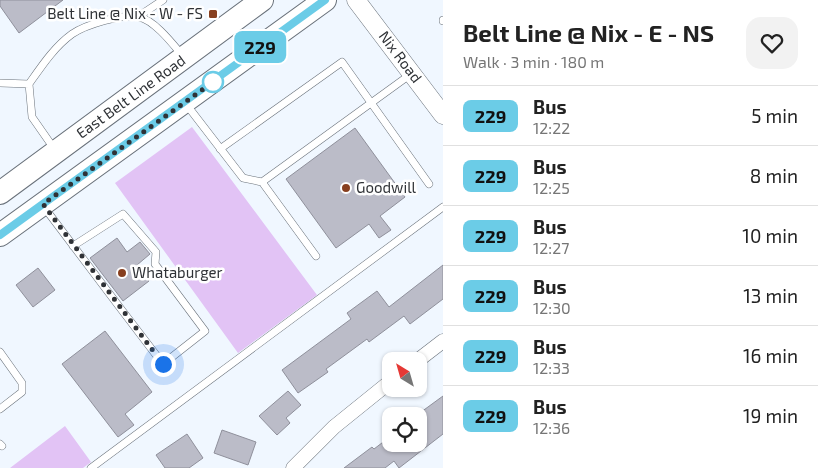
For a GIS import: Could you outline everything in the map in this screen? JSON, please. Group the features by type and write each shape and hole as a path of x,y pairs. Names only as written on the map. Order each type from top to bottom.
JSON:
{"main road":[{"name":"East Belt Line Road","path":"0,193 262,0"},
{"path":"0,235 325,0"}],"street":[{"name":"Nix Road","path":"356,0 443,115"},
{"path":"428,353 443,341"},
{"path":"293,468 334,428 382,388"}],"lane":[{"path":"56,152 32,117 28,84 47,59 72,34 111,18 139,16 163,0"},
{"path":"139,16 158,29 185,57"},
{"path":"220,149 342,62 430,184"},
{"path":"262,182 412,73"},
{"path":"0,83 28,84"},
{"path":"184,102 243,178 262,182 316,256"},
{"path":"43,204 73,246 163,364 205,331 155,264 156,252 123,214 73,246"},
{"path":"91,468 443,207"},
{"path":"0,352 22,383 22,392 0,409"}],"shaded area":[{"path":"192,127 317,295 238,353 115,183"},
{"path":"65,426 91,462 83,468 10,468"}],"building":[{"path":"0,0 63,0 19,33 0,6"},
{"name":"Goodwill","path":"355,128 405,197 380,216 391,230 379,238 369,224 336,248 286,179"},
{"name":"Whataburger","path":"117,238 127,252 140,242 150,254 137,265 149,281 123,301 90,258"},
{"path":"443,265 443,299 410,324 404,316 369,342 367,339 326,369 328,372 298,393 282,370 351,319 347,313 377,291 389,307"},
{"path":"38,268 55,290 33,307 16,285"},
{"path":"105,331 152,392 125,414 134,425 118,437 62,364"},
{"path":"288,391 301,405 286,418 290,423 277,435 259,416"},
{"path":"443,396 443,434 427,446 427,408"},
{"path":"222,430 256,442 248,465 214,453"},
{"path":"187,434 203,458 189,468 165,468 156,455"},
{"path":"382,443 382,452 420,452 399,468 394,461 385,468 344,468 372,447 374,449"}],"bus line":[{"name":"229","path":"0,235 325,0"}],"place":[{"name":"Belt Line @ Nix - W - FS","path":"213,14"},
{"name":"Goodwill","path":"346,188"},
{"name":"Whataburger","path":"122,273"}],"route":[{"path":"163,364 43,204 216,80 213,82"}]}
